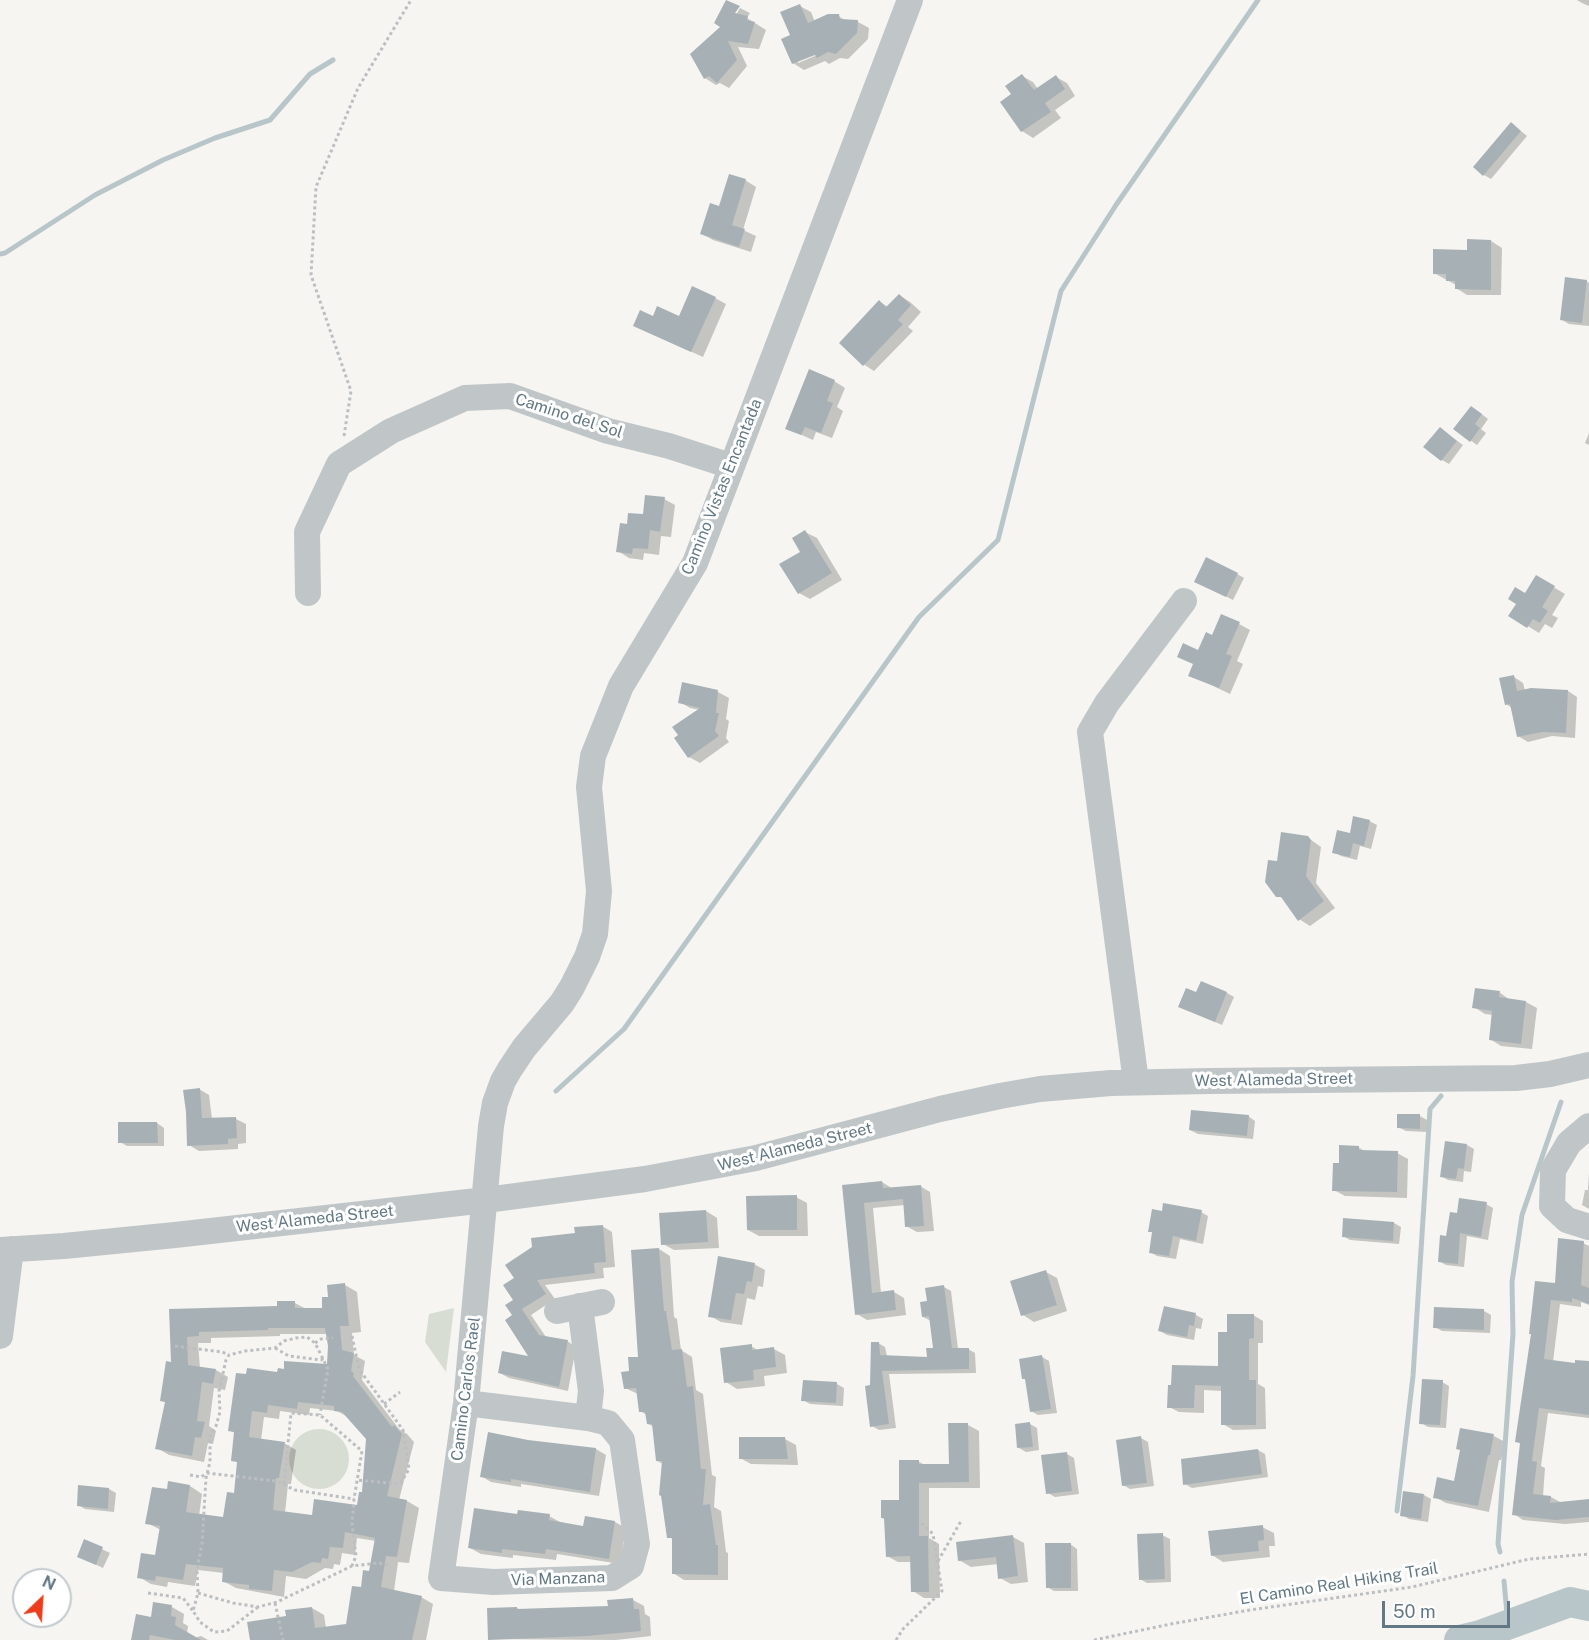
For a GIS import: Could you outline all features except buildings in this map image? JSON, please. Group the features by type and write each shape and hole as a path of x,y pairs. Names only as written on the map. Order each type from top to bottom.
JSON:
{"street":[{"name":"Camino Vistas Encantada","path":"486,1200 491,1126 495,1103 503,1081 524,1048 573,987 595,934 599,891 589,787 593,756 621,686 695,563 816,252 910,0"},
{"name":"Camino del Sol","path":"339,464 391,431 465,398 510,396 608,431 669,446 731,466"},
{"path":"308,593 307,532 339,464"},
{"path":"1136,1083 1090,732 1107,703 1184,601"},
{"name":"West Alameda Street","path":"5,1250 175,1235 486,1200 645,1179 729,1164 940,1109 1000,1096 1059,1087 1342,1078 1516,1078 1550,1074 1589,1065"},
{"path":"1589,1126 1569,1143 1553,1170 1552,1206 1567,1220 1589,1227"},
{"name":"Camino Carlos Rael","path":"441,1578 466,1403 486,1200"},
{"path":"0,1336 5,1250"},
{"path":"579,1306 591,1391 588,1418"},
{"name":"Via Manzana","path":"441,1578 493,1582 612,1578 631,1566 637,1544 622,1440 608,1423 588,1418 466,1403"}],"path":[{"path":"339,464 351,391 311,275 316,187 358,88 411,0"},
{"path":"352,1336 359,1369 402,1430 409,1469 400,1484 357,1480"},
{"path":"175,1346 222,1352 229,1355 275,1348 284,1341 307,1337 315,1343 328,1369 320,1415"},
{"path":"315,1343 321,1339 333,1338"},
{"path":"275,1348 289,1356 321,1360 324,1358"},
{"path":"193,1611 198,1593 197,1570 202,1544 207,1473 210,1462 210,1436 220,1412 219,1392 229,1355"},
{"path":"384,1404 400,1392"},
{"path":"284,1484 291,1413 320,1415 362,1451 354,1498 352,1525 356,1556 352,1566"},
{"path":"190,1475 201,1477 207,1473 276,1481 295,1490 354,1498"},
{"path":"896,1640 903,1629 942,1591 933,1534 919,1521"},
{"path":"938,1562 961,1521"},
{"name":"El Camino Real Hiking Trail","path":"1094,1640 1250,1610 1412,1587 1529,1559 1589,1554"},
{"path":"198,1593 258,1607 275,1603 352,1566 378,1563 390,1565"},
{"path":"148,1593 183,1598 200,1622 214,1632 227,1631 258,1607"},
{"path":"275,1603 283,1640"}],"shaded area":[{"path":"454,1308 446,1372 425,1342 429,1314"},
{"path":"313,1429 325,1429 336,1434 344,1442 349,1459 347,1471 336,1484 325,1489 313,1489 302,1484 294,1476 289,1465 289,1453 294,1442 302,1434"}],"waterway":[{"path":"556,1091 624,1029 919,617 998,540 1061,291 1116,205 1258,0"},
{"path":"0,254 95,195 163,160 215,138 270,120 310,74 333,60"},
{"path":"1397,1511 1413,1376 1430,1109 1441,1096"},
{"path":"1500,1552 1498,1544 1513,1334 1512,1282 1522,1215 1561,1102"},
{"path":"1504,1581 1508,1625"},
{"path":"1459,1640 1480,1635 1570,1602 1589,1606"}]}
